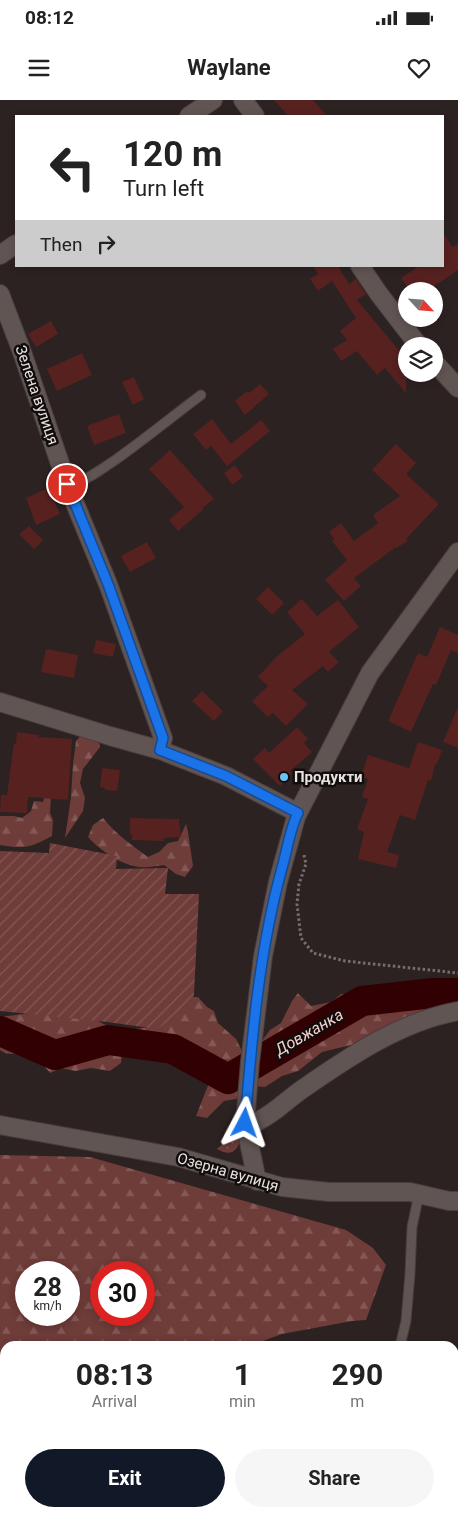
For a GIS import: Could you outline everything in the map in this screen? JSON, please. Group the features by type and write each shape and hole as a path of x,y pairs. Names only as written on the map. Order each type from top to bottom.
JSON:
{"street":[{"path":"191,115 213,100"},
{"path":"243,100 253,115"},
{"path":"0,255 15,245"},
{"path":"361,267 412,337"},
{"name":"Зелена вулиця","path":"0,294 68,487 108,584 163,738 160,750"},
{"path":"443,372 458,388"},
{"path":"257,1180 246,1126 249,1069 263,956 278,882 298,813 370,673 458,552"},
{"path":"0,702 160,750 226,776 298,813"},
{"path":"246,1126 260,1121 311,1083 355,1054 388,1036 437,1015 458,1011"},
{"name":"Озерна вулиця","path":"0,1125 178,1157 282,1187 329,1192 410,1192 449,1201 458,1200"}],"lane":[{"path":"68,487 84,481 131,449 200,395"},
{"path":"401,1341 406,1321 412,1227 419,1194"}],"path":[{"path":"290,841 304,852 306,864 297,904 301,938 313,953 345,961 458,973"}],"green space":[{"path":"85,731 97,735 100,747 83,769 80,783 85,798 83,811 65,838 76,741"},
{"path":"47,788 51,796 52,836 27,846 0,845 0,816 22,818 31,811 34,801 43,802"},
{"path":"103,818 118,834 148,857 159,852 168,843 178,841 186,824 193,866 185,877 176,874 164,865 139,867 118,860 105,852 88,837 93,825"},
{"path":"50,843 117,856 116,869 168,868 165,894 199,894 192,1005 157,1029 0,1011 0,851 49,853"},
{"path":"458,979 458,1006 376,1031 351,1045 322,1052 298,1071 282,1076 265,1087 255,1086 261,1042 270,1030 281,1023 298,993 311,1006 331,1002 341,994 353,994 365,1006 376,1006 389,991 422,989 431,980"},
{"path":"191,997 198,997 207,1007 214,1011 218,1023 236,1039 242,1051 243,1062 236,1080 242,1098 224,1101 207,1118 196,1116 209,1083 197,1073 188,1052 169,1055 151,1050 123,1047 121,1063 110,1071 91,1068 75,1071 61,1068 50,1073 41,1062 30,1055 8,1054 0,1050 0,1017 71,1008 108,1026 129,1030 156,1026"},
{"path":"238,1130 241,1140 237,1148 229,1153 217,1149"},
{"path":"0,1155 90,1157 346,1230 373,1248 386,1265 366,1320 282,1334 263,1341 0,1341"}],"building":[{"path":"274,100 313,100 326,115 287,115"},
{"path":"444,234 452,247 458,244 458,270 440,282 404,282 401,278 418,267 444,267"},
{"path":"314,267 339,267 349,284 356,279 366,294 357,300 398,349 398,382 406,382 406,393 385,368 377,375 357,351 341,361 333,349 347,340 340,331 356,318 332,281 318,291 310,279 318,274"},
{"path":"51,321 58,334 36,347 28,334"},
{"path":"82,353 92,375 57,391 47,369"},
{"path":"134,377 144,399 133,405 122,382"},
{"path":"260,384 269,394 245,415 235,401 247,391 249,393"},
{"path":"119,414 126,433 94,445 87,426"},
{"path":"212,419 231,444 261,420 270,431 227,466 211,446 206,450 193,434"},
{"path":"396,444 416,463 406,474 439,504 406,539 408,541 396,547 354,578 361,586 344,601 325,580 347,560 332,541 334,539 329,532 341,523 354,541 378,523 373,515 400,496 372,470"},
{"path":"170,450 214,499 178,531 169,520 184,507 149,469"},
{"path":"235,465 243,477 232,485 224,473"},
{"path":"48,488 60,514 36,525 26,498"},
{"path":"29,526 43,540 34,549 19,534"},
{"path":"147,542 156,558 130,572 121,556"},
{"path":"268,587 284,603 272,615 256,599"},
{"path":"302,599 317,616 338,600 359,627 329,652 339,662 328,672 323,666 292,690 308,704 286,726 273,713 268,717 252,701 268,686 258,677 276,657 305,634 287,612"},
{"path":"440,627 458,635 458,653 451,650 436,685 433,684 411,732 388,721 418,653 427,657"},
{"path":"96,640 116,644 113,657 93,653"},
{"path":"46,649 78,655 74,678 41,672"},
{"path":"202,691 223,711 214,721 192,701"},
{"path":"458,707 458,748 443,742"},
{"path":"297,727 308,739 304,743 312,752 290,771 292,774 280,786 253,759 265,748 269,753"},
{"path":"17,732 39,735 38,737 72,739 68,800 28,797 27,813 0,812 1,795 7,795"},
{"path":"418,742 442,750 437,764 435,764 431,781 428,780 415,820 400,815 387,852 399,855 396,868 358,859 364,832 357,829 368,799 362,797 368,779 361,777 368,755 409,768"},
{"path":"102,768 120,770 117,791 105,790 105,788 100,787"},
{"path":"130,818 179,819 181,837 164,838 164,841 132,840"}],"waterway":[{"name":"Довжанка","path":"0,1031 55,1055 108,1040 173,1049 228,1079 362,1001 433,993 458,993"}],"place":[{"name":"Продукти","path":"284,777"}],"route":[{"path":"67,484 108,584 163,738 160,750 226,776 298,813 278,882 263,956 250,1062 245,1123"}]}
